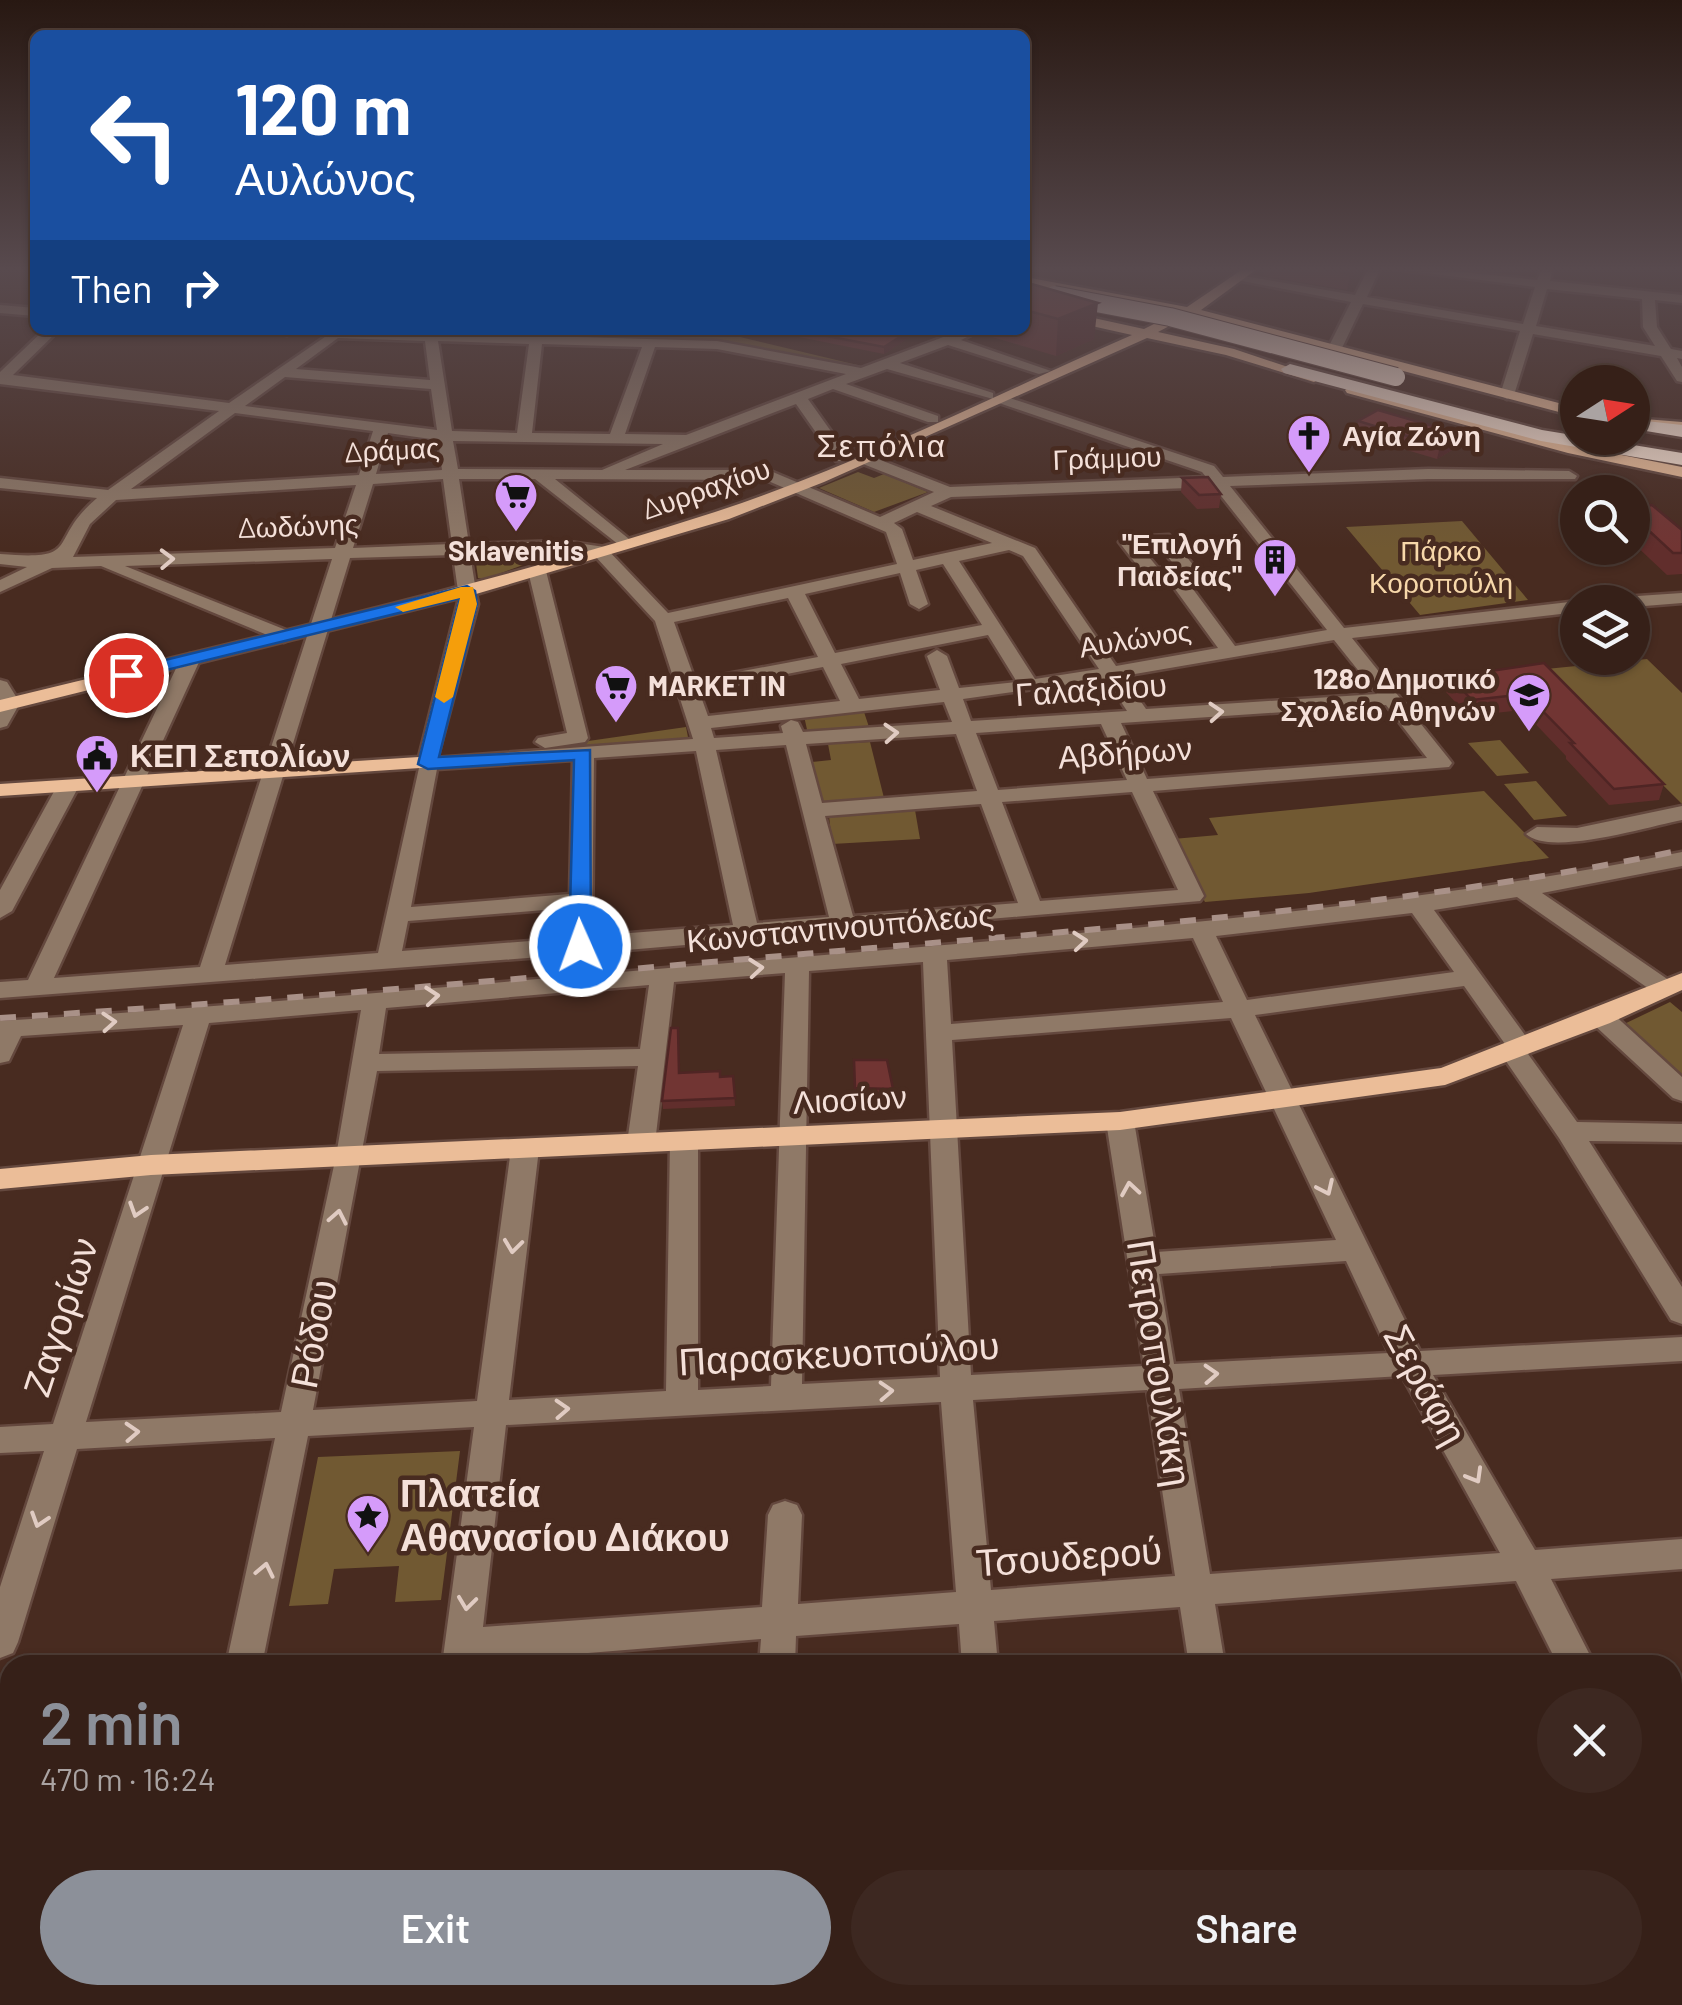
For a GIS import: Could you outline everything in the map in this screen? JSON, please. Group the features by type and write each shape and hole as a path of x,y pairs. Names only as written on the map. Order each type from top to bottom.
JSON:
{"highway":[{"path":"1311,363 1560,419"},
{"path":"1290,369 1541,435 1682,456"},
{"path":"1388,381 1560,431"},
{"path":"1650,428 1682,429"},
{"path":"1650,431 1682,440"},
{"path":"1650,450 1682,456"}],"main road":[{"name":"Δυρραχίου","path":"792,484 842,458 995,398 1066,363"},
{"name":"Δυρραχίου","path":"2,704 322,628 645,540 864,459 1073,363"},
{"path":"1266,363 1494,430 1682,472"},
{"path":"1382,363 1560,408"},
{"path":"428,764 468,604 467,591"},
{"name":"Αυλώνος","path":"0,790 428,764"},
{"name":"Λιοσίων","path":"0,1179 151,1164 1120,1121 1445,1076 1600,1017 1673,984"}],"street":[{"path":"0,587 66,554 83,522 111,495 294,363"},
{"path":"435,363 467,591"},
{"path":"524,437 533,363"},
{"path":"616,438 644,363"},
{"path":"812,363 863,373"},
{"path":"596,476 891,363"},
{"path":"1018,363 1044,371"},
{"path":"1506,395 1517,363"},
{"path":"887,364 1208,469 1392,699"},
{"path":"281,372 438,385"},
{"path":"0,379 445,436 686,440"},
{"path":"831,384 932,420"},
{"path":"798,396 842,458"},
{"path":"209,976 382,428"},
{"name":"Γράμμου","path":"864,459 948,492"},
{"name":"Δράμας","path":"0,482 111,495 362,487 451,474 768,475 882,522"},
{"name":"Γράμμου","path":"882,522 948,492 1428,474 1560,476"},
{"path":"540,475 623,543"},
{"path":"917,506 1029,552 1142,718"},
{"path":"882,522 894,529 919,604"},
{"path":"664,619 1012,544"},
{"name":"Δωδώνης","path":"0,558 44,564 461,548 562,546 599,551"},
{"path":"599,551 664,619 703,734 747,932"},
{"path":"949,559 1030,686"},
{"path":"101,562 284,636"},
{"path":"537,571 581,746 580,946"},
{"path":"1171,572 1231,654"},
{"path":"794,592 852,705"},
{"path":"1650,600 1682,598"},
{"name":"Αυλώνος","path":"703,734 788,712 1030,686 1337,634 1560,608"},
{"path":"690,687 993,630"},
{"path":"937,656 1032,910"},
{"path":"37,988 190,660"},
{"name":"Γαλαξιδίου","path":"794,739 1392,699"},
{"name":"Αβδήρων","path":"812,810 1442,763 1392,699"},
{"path":"788,712 842,924"},
{"path":"1109,720 1139,784"},
{"name":"Αυλώνος","path":"428,764 703,734 794,739"},
{"path":"388,962 428,764"},
{"name":"Κωνσταντινουπόλεως","path":"0,990 1192,896 1139,784"},
{"path":"0,911 68,786"},
{"path":"1536,834 1578,835 1682,813"},
{"name":"Κωνσταντινουπόλεως","path":"6,1029 198,1017 1201,930 1419,906 1682,858"},
{"path":"1523,890 1673,984"},
{"path":"398,915 578,900"},
{"path":"1419,906 1569,1130 1682,1312"},
{"name":"Σεράφη","path":"1201,930 1410,1362 1572,1655"},
{"path":"936,954 956,1388 979,1655"},
{"path":"786,1396 797,965"},
{"path":"641,1143 662,976"},
{"path":"940,1033 1240,1009 1470,978"},
{"name":"Ρόδου","path":"246,1655 350,1156 375,1000"},
{"name":"Ζαγορίων","path":"0,1642 198,1017"},
{"path":"1600,1017 1682,1092"},
{"path":"0,1055 6,1029"},
{"path":"365,1063 651,1057"},
{"name":"Πετροπουλάκη","path":"1120,1121 1205,1655"},
{"path":"1569,1130 1682,1132"},
{"path":"682,1402 684,1142"},
{"path":"461,1655 525,1149"},
{"path":"1143,1264 1354,1250"},
{"name":"Παρασκευοπούλου","path":"0,1440 1682,1349"},
{"path":"778,1655 785,1515"},
{"name":"Τσουδερού","path":"461,1655 780,1621 1682,1554"}],"green space":[{"path":"858,472 874,478 884,474 928,492 874,512 819,488"},
{"name":"Πάρκο Κοροπούλη","path":"1462,521 1528,600 1420,615 1346,527"},
{"path":"561,551 485,579 478,578 475,556 479,553"},
{"path":"1650,662 1682,693 1682,804 1546,669 1560,668 1560,675 1650,675"},
{"path":"863,709 870,730 808,734 804,716"},
{"path":"686,727 689,742 490,755"},
{"path":"1500,740 1529,773 1497,776 1468,743"},
{"path":"870,742 884,798 824,802 818,799 812,762 831,760 828,744"},
{"path":"1536,781 1567,816 1534,820 1504,784"},
{"path":"1484,791 1549,858 1309,893 1205,902 1173,839 1218,835 1209,818"},
{"path":"915,810 920,839 832,844 829,816"},
{"path":"1670,1002 1682,1012 1682,1084 1620,1026"},
{"path":"460,1451 441,1600 395,1602 399,1566 334,1569 328,1604 289,1606 318,1457"}],"building":[{"path":"1378,410 1460,434 1440,446 1358,421"},
{"path":"1208,477 1221,494 1199,495 1182,478"},
{"path":"1650,505 1682,530 1682,553 1673,553 1650,532"},
{"path":"1544,663 1664,784 1614,789 1526,694 1472,700 1450,677"},
{"path":"671,1028 678,1028 679,1073 720,1071 720,1077 733,1076 735,1098 662,1101"},
{"path":"854,1060 887,1060 893,1089 855,1088"}],"railway":[{"path":"0,1018 437,986 1178,922 1481,886 1682,850"}],"slow traffic":[{"path":"403,607 467,591 468,604 444,697"}],"place":[{"name":"Αγία Ζώνη","path":"1309,474"},
{"name":"Sklavenitis","path":"516,533"},
{"name":"\"Επιλογή Παιδείας\"","path":"1275,598"},
{"name":"MARKET IN","path":"616,724"},
{"name":"128ο Δημοτικό Σχολείο Αθηνών","path":"1529,733"},
{"name":"ΚΕΠ Σεπολίων","path":"97,794"},
{"name":"Πλατεία Αθανασίου Διάκου","path":"368,1554"}],"district":[{"name":"Σεπόλια","path":"882,446"}],"route":[{"path":"126,675 467,591 468,604 428,764 584,754 580,946"}]}
